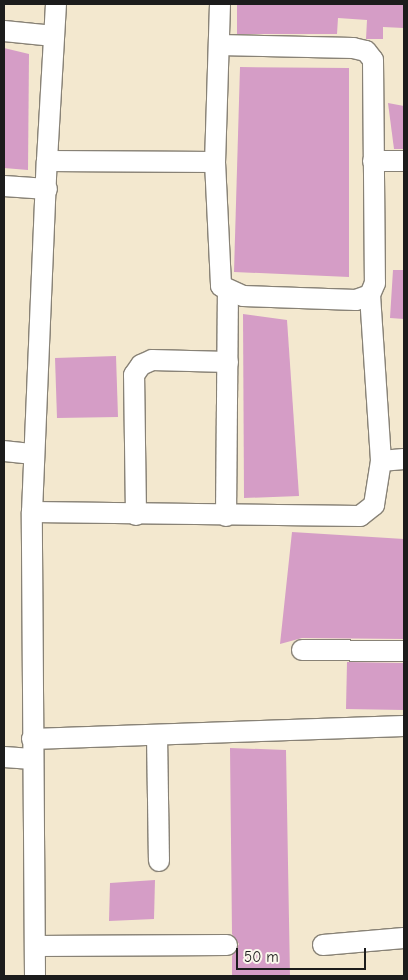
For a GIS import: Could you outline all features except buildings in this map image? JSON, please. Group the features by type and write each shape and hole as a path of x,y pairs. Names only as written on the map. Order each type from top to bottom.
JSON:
{"street":[{"path":"35,976 32,749 33,454 56,4"},
{"path":"220,4 215,162 218,274 228,293 226,516"},
{"path":"4,31 54,36"},
{"path":"32,512 226,516 369,513 381,462 370,295 376,284 373,60 366,51 219,45"},
{"path":"47,161 215,162"},
{"path":"374,161 404,161"},
{"path":"4,186 47,189"},
{"path":"228,293 356,300 370,295"},
{"path":"136,515 134,375 141,365 152,360 228,362"},
{"path":"4,451 33,454"},
{"path":"381,462 404,458"},
{"path":"302,650 404,651"},
{"path":"4,757 32,749 157,735 404,726"},
{"path":"157,735 159,861"},
{"path":"323,945 404,938"},
{"path":"35,946 227,944"}]}
